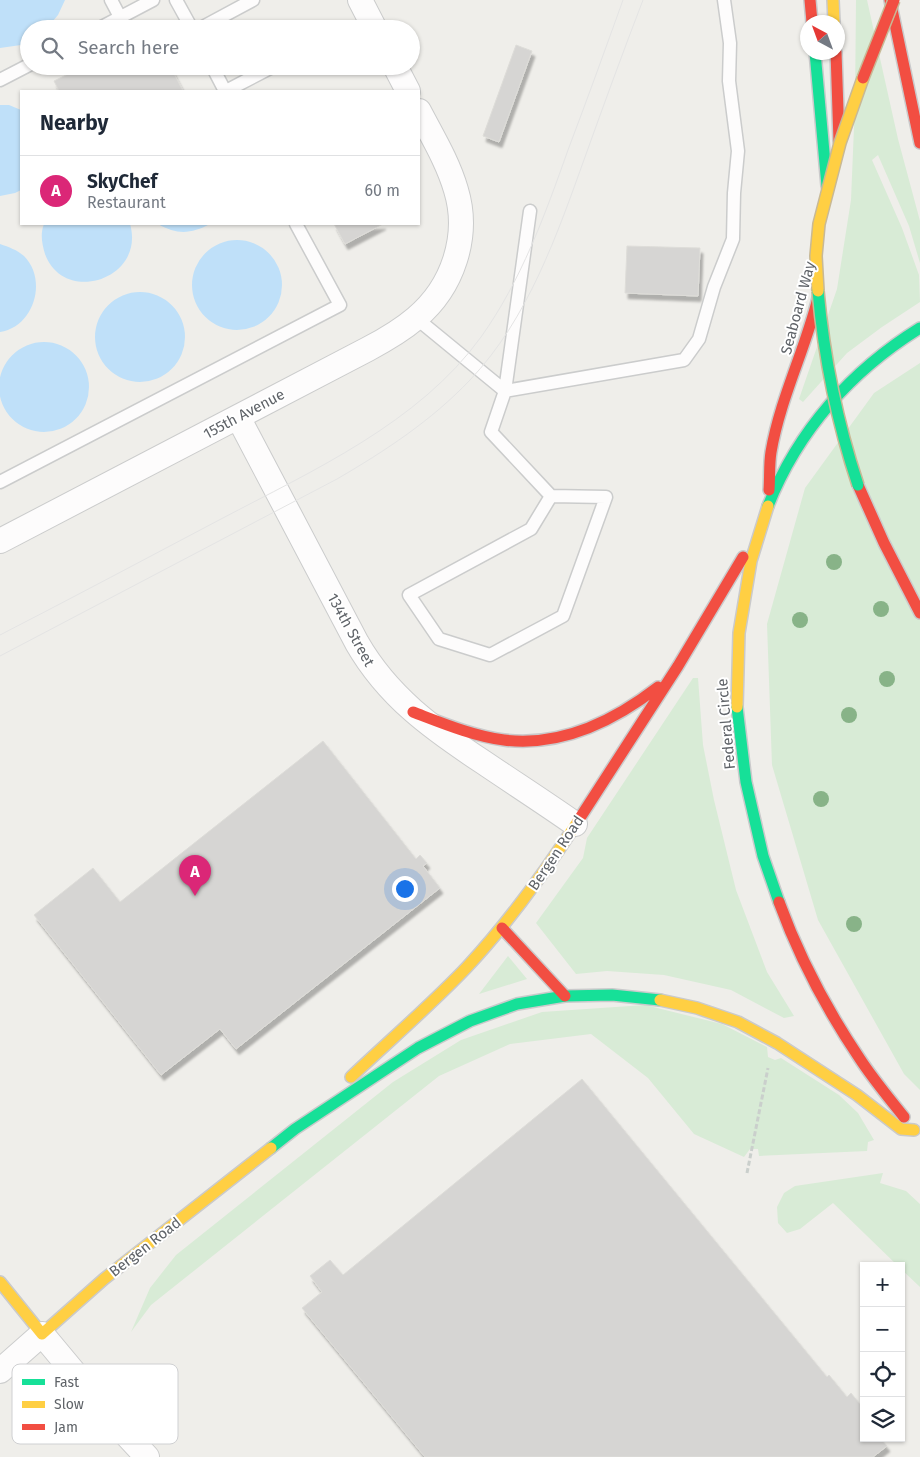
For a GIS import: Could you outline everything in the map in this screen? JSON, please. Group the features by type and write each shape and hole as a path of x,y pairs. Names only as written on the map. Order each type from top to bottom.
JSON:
{"main road":[{"path":"810,0 811,15"},
{"path":"833,0 834,15"},
{"path":"890,0 920,142"},
{"path":"894,0 854,98 833,166 818,230 817,278 822,336 836,413 844,445 858,485 884,543 920,613"},
{"name":"Seaboard Way","path":"768,507 771,453 779,422 816,311 827,254 826,163 816,60"},
{"path":"833,219 839,160 836,60"},
{"name":"Federal Circle","path":"917,1133 883,1092 843,1034 814,983 788,926 760,845 749,794 739,732 736,666 743,595 758,531 788,462 841,390 874,360 920,328"},
{"name":"Bergen Road","path":"295,1129 466,968 502,928 536,884 674,673 700,632 758,531"},
{"path":"413,712 490,737 506,740 540,739 576,732 622,714 674,673"},
{"path":"502,928 565,996"},
{"name":"Bergen Road","path":"42,1334 104,1278 295,1129 418,1048 444,1034 501,1009 540,999 565,996 612,995 654,999 697,1008 725,1017 757,1032 800,1057 857,1095 901,1129 917,1133"},
{"path":"0,1282 42,1334"}],"street":[{"path":"360,0 370,20"},
{"path":"400,75 407,90"},
{"name":"155th Avenue","path":"0,542 368,349 416,318 427,308 445,284 457,253 461,236 461,220 456,190 441,152 420,113"},
{"name":"134th Street","path":"238,416 366,659 382,681 413,712 444,736 576,824"},
{"path":"42,1334 67,1364"},
{"name":"Bergen Road","path":"0,1371 42,1334"},
{"path":"135,1444 147,1457"}],"lane":[{"path":"110,0 120,17"},
{"path":"114,20 153,0"},
{"path":"176,0 187,20"},
{"path":"216,20 253,0"},
{"path":"416,318 505,391 684,360 699,339 714,287 734,240 734,193 738,151 729,81 730,43 724,0"},
{"path":"0,80 20,70"},
{"path":"217,75 225,90"},
{"path":"228,90 257,75"},
{"path":"530,211 505,391 491,432 551,496 606,497 564,616 490,655 439,639 409,595 531,529 551,496"},
{"path":"0,482 340,305 297,225"}],"path":[{"path":"748,1173 770,1059"}],"green space":[{"path":"856,0 867,0 898,139 920,221 920,263 909,226 878,155 872,160 902,228 919,275 920,302 847,353 803,402 799,399 837,289 851,200 855,103"},
{"path":"920,363 920,1090 904,1074 818,920 772,765 767,624 805,488 874,393"},
{"path":"693,678 698,678 703,745 736,890 767,972 794,1016 784,1018 731,990 664,975 607,971 576,974 536,923 583,858 587,838"},
{"path":"508,956 527,979 479,994"},
{"path":"645,1005 722,1024 767,1047 768,1057 775,1060 781,1058 839,1095 858,1113 874,1140 868,1142 867,1151 759,1156 758,1149 750,1149 744,1157 694,1134 648,1078 591,1034 510,1044 439,1076 151,1305 131,1332 150,1288 176,1255 393,1082 461,1040 542,1012"},
{"path":"883,1173 880,1183 906,1191 920,1204 920,1287 905,1273 905,1262 894,1262 833,1203 800,1229 787,1233 778,1223 777,1207 784,1193 795,1186"}],"water":[{"path":"0,0 65,0 54,20 20,20 20,45 0,48"},
{"path":"0,105 9,105 20,110 20,190 0,196"},
{"path":"44,225 130,225 132,243 126,259 115,271 101,279 84,282 69,279 55,270 45,254 42,232"},
{"path":"160,225 208,225 197,230 184,232"},
{"path":"237,240 254,243 269,253 279,268 282,285 279,302 269,317 254,327 237,330 220,327 205,317 195,302 192,285 195,268 205,253 220,243"},
{"path":"0,244 24,256 31,266 35,277 36,289 34,301 29,312 12,328 0,332"},
{"path":"140,292 157,295 172,305 182,320 185,337 182,354 172,369 157,379 140,382 123,379 108,369 98,354 95,337 98,320 108,305 123,295"},
{"path":"44,342 61,345 76,355 86,370 89,387 86,404 76,419 61,429 44,432 27,429 12,419 2,404 -1,387 2,370 12,355 27,345"}],"building":[{"path":"516,45 532,51 499,142 483,136"},
{"path":"66,75 175,75 182,90 58,90 54,81"},
{"path":"335,225 381,225 345,244"},
{"path":"627,246 700,248 698,296 625,293"},
{"path":"323,741 416,859 420,855 427,863 423,866 440,888 236,1049 220,1029 161,1075 34,915 93,868 120,902"},
{"path":"582,1079 827,1377 829,1375 847,1397 851,1393 860,1404 860,1442 884,1442 887,1446 873,1457 425,1457 302,1308 322,1292 310,1276 330,1260 343,1275"}],"tram line":[{"path":"0,635 327,463 395,420 427,395 456,368 495,316 531,247 623,0"},
{"path":"0,656 337,479 407,434 440,409 470,380 508,330 539,275 552,246 643,0"}],"traffic: fast":[{"path":"816,60 827,186"},
{"path":"818,291 832,389 858,485"},
{"path":"768,506 780,478 795,452 811,427 830,404 872,363 920,328"},
{"path":"737,707 746,782 763,856 779,902"},
{"path":"271,1148 295,1129 418,1048 470,1021 517,1004 565,996 612,995 660,1000"}],"traffic: slow":[{"path":"833,0 834,15"},
{"path":"818,291 816,256 819,224 840,143 863,78"},
{"path":"737,707 739,633 751,561 768,506"},
{"path":"351,1077 467,967 526,896 578,821"},
{"path":"660,1000 697,1008 738,1022 777,1043 857,1095 901,1129 914,1130"},
{"path":"0,1282 42,1334 104,1279 271,1148"}],"traffic: jam":[{"path":"810,0 811,15"},
{"path":"890,0 920,143"},
{"path":"863,78 894,0"},
{"path":"836,60 839,141"},
{"path":"769,490 770,457 775,432 818,298"},
{"path":"858,485 884,543 920,613"},
{"path":"578,821 678,666 743,557"},
{"path":"413,712 458,729 492,738 525,741 546,739 586,729 605,721 658,687"},
{"path":"779,902 805,963 836,1022 865,1066 904,1117"},
{"path":"502,928 565,996"}],"place":[{"name":"SkyChef","path":"195,896"}]}
